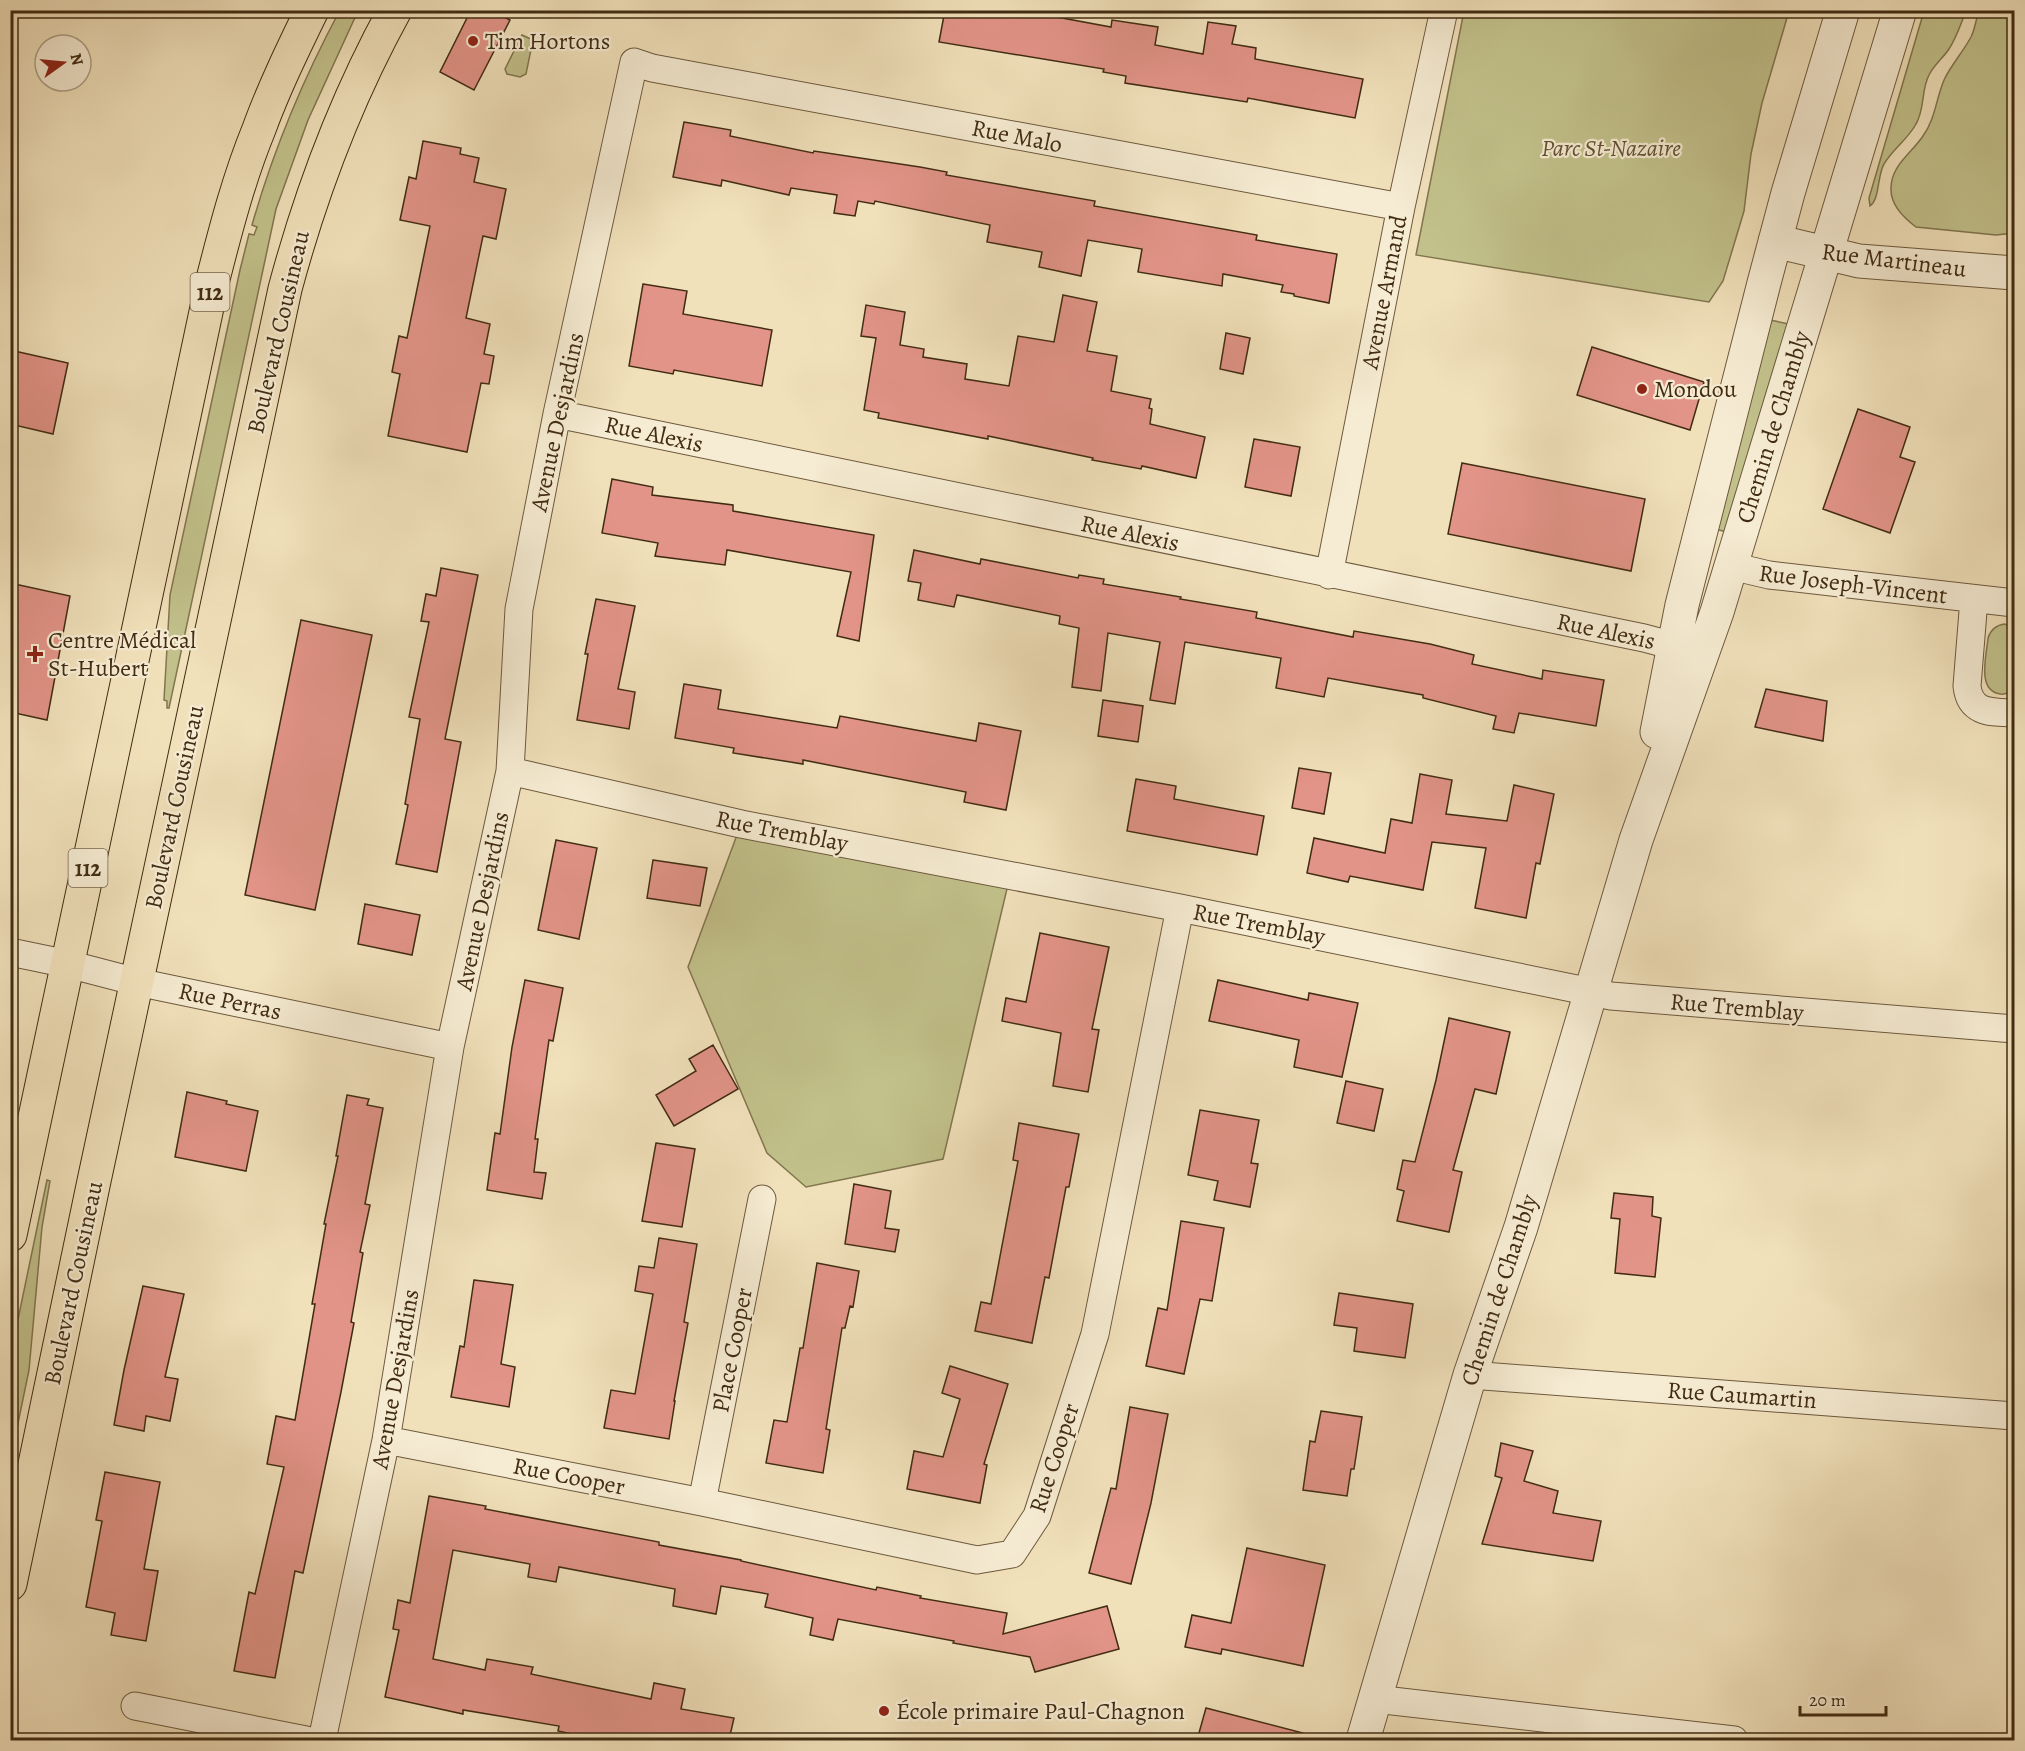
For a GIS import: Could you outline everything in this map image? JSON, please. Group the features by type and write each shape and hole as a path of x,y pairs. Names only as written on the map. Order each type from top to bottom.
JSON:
{"main road":[{"name":"112","path":"10,1235 198,345 222,245 239,183 258,130 312,10"},
{"name":"Boulevard Cousineau","path":"10,1584 285,289 318,178 361,76 394,10"}],"street":[{"name":"Avenue Armand","path":"1329,574 1401,207 1444,10"},
{"name":"Chemin de Chambly","path":"1689,650 1682,605 1775,241 1843,10"},
{"name":"Chemin de Chambly","path":"1362,1740 1470,1375 1521,1227 1592,992 1689,650 1731,566 1900,10"},
{"name":"Rue Malo","path":"634,62 663,70 1401,207"},
{"name":"Avenue Desjardins","path":"322,1740 386,1440 450,1047 510,771 519,609 557,414 634,62"},
{"name":"Rue Martineau","path":"1775,241 1870,262 2014,273"},
{"name":"Rue Alexis","path":"557,414 1689,650"},
{"name":"Rue Joseph-Vincent","path":"1731,566 1769,575 2014,603"},
{"name":"Rue Joseph-Vincent","path":"1974,599 1967,686 1969,698 1982,710 2014,713"},
{"name":"Rue Tremblay","path":"510,771 741,824 1180,908 1592,992 1636,999 2014,1029"},
{"name":"Rue Cooper","path":"386,1440 702,1502 977,1560 1012,1554 1038,1516 1095,1334 1180,908"},
{"name":"Rue Perras","path":"10,952 137,982 450,1047"},
{"name":"Place Cooper","path":"702,1502 762,1199"},
{"name":"Rue Caumartin","path":"1470,1375 2014,1416"},
{"path":"1375,1699 1734,1740"},
{"path":"135,1706 306,1740"}],"green space":[{"path":"340,10 358,11 308,120 276,209 169,708 167,708 167,701 164,700 170,595 240,270 249,234 254,235 257,227 252,225 279,143 301,89"},
{"name":"Parc St-Nazaire","path":"1464,11 1789,11 1762,103 1751,154 1744,211 1723,281 1709,302 1416,255"},
{"path":"1924,11 1966,11 1952,44 1929,75 1916,124 1884,164 1875,198 1870,206 1869,198"},
{"path":"1979,11 2014,11 2014,233 1996,235 1916,227 1903,216 1893,201 1891,190 1894,174 1927,130 1944,80 1971,37"},
{"path":"522,35 533,40 526,74 520,77 507,74 505,69"},
{"path":"1770,320 1789,324 1727,532 1715,529"},
{"path":"2005,624 2014,630 2014,684 2009,692 2000,694 1988,686 1985,679 1985,662 1988,638 1992,630 1996,626"},
{"path":"741,824 1010,876 943,1159 806,1187 767,1153 688,967"},
{"path":"47,1180 50,1181 42,1227 29,1370 11,1457 11,1353"}],"building":[{"path":"471,10 491,10 510,20 474,90 440,72"},
{"path":"945,10 1019,10 1111,27 1112,20 1158,27 1155,45 1203,54 1208,22 1236,26 1232,44 1256,48 1255,59 1363,79 1355,118 1248,98 1247,102 1125,83 1126,76 1103,72 1104,69 939,42"},
{"path":"684,122 731,130 730,136 813,153 814,151 947,172 946,175 1095,201 1094,206 1257,235 1256,240 1337,254 1329,303 1281,292 1283,285 1223,274 1222,286 1138,272 1142,249 1088,240 1081,276 1039,267 1042,252 987,242 990,225 875,201 874,204 858,201 855,216 834,213 837,195 791,188 789,195 722,180 721,186 673,177"},
{"path":"423,141 461,148 460,154 479,158 474,182 506,189 496,239 483,236 466,318 490,324 484,354 494,356 489,384 481,383 467,452 388,436 400,374 392,372 399,336 407,338 430,226 400,220 409,177 416,179"},
{"path":"643,284 687,291 683,314 772,330 762,386 674,370 673,374 629,366"},
{"path":"1063,295 1097,302 1087,351 1117,356 1111,391 1151,399 1150,424 1205,437 1196,478 1142,466 1141,469 1092,460 1093,458 988,436 988,439 878,418 879,413 864,410 876,338 861,336 866,305 905,312 900,345 924,349 923,357 967,364 965,379 1009,386 1018,336 1054,342"},
{"path":"1226,333 1250,338 1243,374 1220,369"},
{"path":"1592,347 1704,382 1690,430 1577,395"},
{"path":"10,350 68,363 53,434 10,424"},
{"path":"1858,409 1910,427 1900,457 1915,462 1890,533 1823,509"},
{"path":"1254,439 1300,447 1291,496 1245,487"},
{"path":"1462,463 1645,499 1631,571 1448,534"},
{"path":"612,479 653,487 652,495 733,505 733,511 874,535 859,641 837,636 851,572 727,550 725,565 655,556 658,543 602,533"},
{"path":"914,550 980,564 981,559 1078,578 1079,575 1104,579 1103,584 1257,612 1256,618 1353,637 1354,631 1430,644 1474,655 1472,664 1542,679 1543,670 1604,680 1596,726 1519,713 1514,733 1493,729 1496,716 1423,698 1423,695 1328,678 1324,697 1276,688 1281,658 1185,642 1175,704 1150,700 1160,642 1108,633 1101,691 1072,687 1079,628 1059,624 1060,616 957,595 954,607 918,600 921,583 908,581"},
{"path":"441,568 478,575 445,739 461,742 437,872 396,864 408,805 405,804 420,719 409,717 429,622 421,621 426,594 436,596"},
{"name":"Centre Médical St-Hubert","path":"10,583 70,596 47,720 10,712"},
{"path":"596,599 635,606 618,689 635,692 629,729 577,720 588,654 585,654"},
{"path":"301,620 372,635 315,910 245,895"},
{"path":"684,684 721,690 718,709 837,728 840,716 976,741 979,723 1021,731 1006,810 964,802 966,792 803,760 803,764 733,753 734,748 675,738"},
{"path":"1766,689 1827,701 1823,741 1755,727"},
{"path":"1103,700 1143,706 1138,742 1098,736"},
{"path":"1299,768 1331,773 1324,814 1292,808"},
{"path":"1420,774 1452,780 1446,814 1507,821 1514,785 1554,794 1540,864 1536,863 1526,918 1475,908 1486,848 1432,842 1423,890 1350,876 1348,882 1307,873 1314,838 1385,853 1391,819 1412,823"},
{"path":"1136,779 1176,786 1174,799 1264,816 1257,855 1127,831"},
{"path":"556,840 597,848 579,939 538,930"},
{"path":"653,860 707,868 700,906 647,898"},
{"path":"365,904 420,915 412,955 358,944"},
{"path":"1040,933 1109,947 1092,1029 1099,1030 1088,1092 1053,1086 1061,1033 1002,1021 1006,998 1026,1002"},
{"path":"525,980 563,988 553,1041 549,1040 535,1139 538,1139 534,1172 546,1173 542,1199 487,1190 495,1133 500,1134 512,1047"},
{"path":"1218,980 1308,1000 1309,993 1358,1003 1342,1077 1294,1067 1299,1040 1209,1021"},
{"path":"1449,1018 1510,1032 1496,1094 1475,1089 1453,1170 1462,1172 1449,1232 1397,1221 1404,1191 1397,1189 1403,1160 1415,1162"},
{"path":"713,1045 738,1089 674,1126 656,1095 696,1071 689,1059"},
{"path":"1346,1081 1383,1089 1374,1131 1337,1123"},
{"path":"187,1092 258,1111 246,1171 175,1157"},
{"path":"347,1095 369,1099 367,1105 383,1108 365,1204 370,1205 360,1252 363,1253 351,1322 354,1323 341,1392 303,1573 295,1571 275,1678 234,1671 249,1592 255,1594 284,1467 267,1464 276,1416 295,1420 315,1304 312,1304 326,1224 324,1224 338,1156 336,1156"},
{"path":"1200,1110 1259,1120 1251,1163 1258,1164 1250,1207 1214,1200 1218,1181 1188,1175"},
{"path":"1019,1123 1079,1134 1069,1187 1066,1187 1049,1278 1045,1277 1032,1343 975,1331 981,1302 991,1304 1018,1161 1013,1160"},
{"path":"656,1143 695,1149 682,1227 642,1221"},
{"path":"854,1184 891,1191 885,1228 899,1230 895,1252 845,1244"},
{"path":"1614,1193 1653,1197 1652,1216 1661,1218 1655,1277 1615,1273 1620,1219 1611,1218"},
{"path":"1181,1221 1224,1228 1212,1301 1200,1299 1184,1374 1146,1366 1158,1308 1167,1310"},
{"path":"659,1238 697,1244 684,1322 688,1323 669,1439 604,1428 611,1390 635,1394 653,1294 635,1291 639,1266 654,1268"},
{"path":"817,1263 859,1271 853,1307 850,1306 845,1328 842,1328 826,1429 830,1430 823,1473 766,1463 774,1420 787,1422 800,1348 803,1348"},
{"path":"474,1280 513,1285 501,1364 515,1367 509,1407 451,1397 460,1346 464,1347"},
{"path":"143,1286 184,1294 165,1377 178,1379 170,1421 146,1416 144,1431 114,1425"},
{"path":"1339,1293 1413,1304 1405,1358 1354,1351 1357,1328 1334,1325"},
{"path":"950,1366 1008,1384 984,1464 987,1465 980,1503 907,1489 914,1451 943,1457 960,1399 942,1393"},
{"path":"1130,1407 1168,1414 1151,1503 1131,1584 1089,1573 1111,1488 1116,1489"},
{"path":"1321,1411 1362,1417 1354,1469 1351,1469 1347,1496 1303,1490 1310,1441 1315,1442"},
{"path":"1501,1443 1533,1451 1524,1481 1558,1491 1553,1513 1601,1521 1593,1561 1482,1544 1502,1478 1495,1476"},
{"path":"105,1472 160,1482 144,1569 158,1571 146,1641 111,1635 115,1613 86,1607 102,1521 96,1520"},
{"path":"429,1496 659,1542 659,1545 741,1560 876,1590 877,1587 921,1596 920,1598 1007,1613 1003,1634 1107,1606 1119,1649 1035,1672 1030,1657 838,1619 833,1640 810,1635 813,1618 765,1607 768,1594 721,1586 716,1614 673,1606 675,1589 559,1567 556,1582 528,1577 530,1564 453,1550 433,1659 485,1670 487,1659 533,1667 531,1674 651,1699 654,1683 685,1689 681,1709 734,1718 729,1740 601,1740 558,1731 559,1726 463,1710 463,1714 385,1697 399,1630 393,1629 398,1600 410,1603"},
{"path":"1247,1548 1325,1565 1303,1666 1222,1649 1221,1654 1185,1647 1192,1615 1231,1623"},
{"path":"1206,1708 1303,1733 1302,1740 1197,1740"}],"place":[{"name":"Tim Hortons","path":"473,41"},
{"name":"Mondou","path":"1642,389"},
{"name":"Centre Médical St-Hubert","path":"35,654"},
{"name":"École primaire Paul-Chagnon","path":"884,1711"}]}
